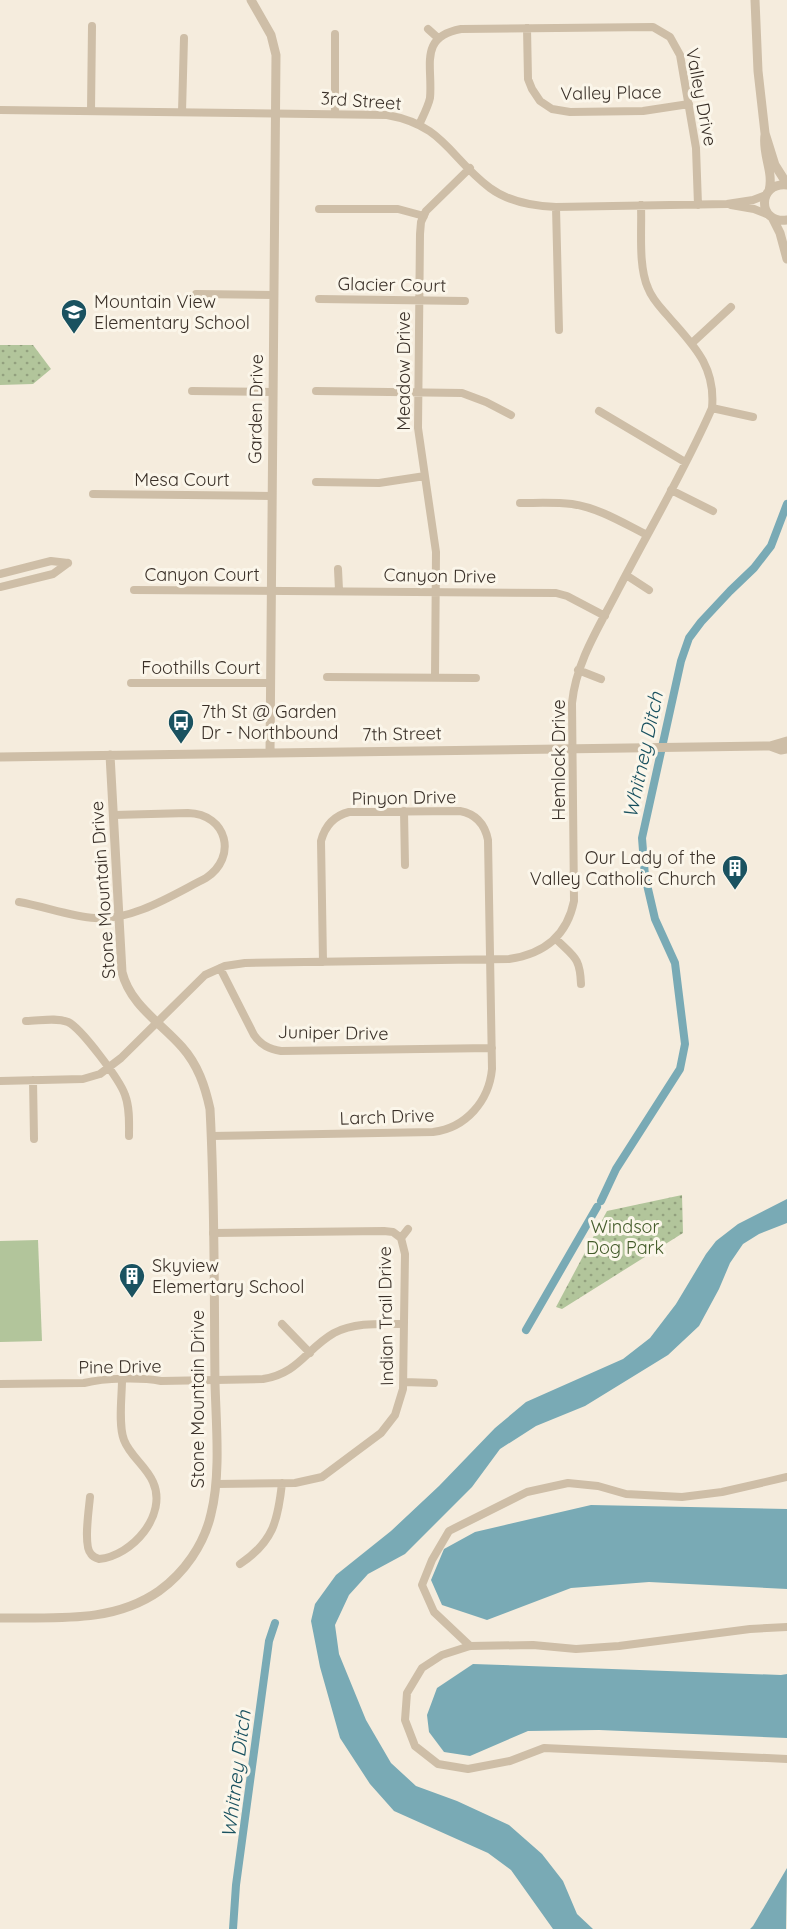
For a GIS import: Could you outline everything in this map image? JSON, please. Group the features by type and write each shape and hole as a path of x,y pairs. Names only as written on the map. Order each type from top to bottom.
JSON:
{"street":[{"name":"Garden Drive","path":"251,0 271,34 275,48 270,753"},
{"path":"755,0 758,71 765,133 775,165 787,185"},
{"path":"91,111 92,26"},
{"name":"Valley Drive","path":"438,38 461,29 647,26 663,32 670,37 678,49 697,153 698,205"},
{"name":"Valley Place","path":"527,28 528,79 540,101 552,109 570,112 643,111 689,104"},
{"path":"419,124 430,98 430,58 434,43 438,38 428,29"},
{"path":"335,33 335,113"},
{"path":"182,112 184,38"},
{"name":"3rd Street","path":"0,110 335,113 401,117 419,124 443,141 486,185 505,197 540,207 727,204 753,200 767,193"},
{"path":"765,133 763,146 771,177 764,205 780,233 787,260"},
{"path":"319,209 398,209 424,216 438,198 470,168"},
{"path":"767,193 777,185 787,185"},
{"name":"3rd Street","path":"727,204 754,209 771,217"},
{"name":"Hemlock Drive","path":"0,1081 83,1080 100,1074 109,1068 205,975 220,968 246,963 509,959 540,951 556,939 567,924 574,902 573,687 578,670 604,616 671,490 712,408 713,399 710,375 703,359 653,298 646,285 642,270 641,205"},
{"path":"556,207 559,330"},
{"name":"Meadow Drive","path":"424,216 420,234 418,429 436,552 435,677"},
{"path":"771,217 778,221 787,220"},
{"path":"196,294 274,295"},
{"name":"Glacier Court","path":"319,299 465,301"},
{"path":"692,343 731,307"},
{"path":"192,391 273,392"},
{"path":"315,391 462,393 511,415"},
{"path":"712,408 753,417"},
{"path":"600,411 685,462"},
{"path":"316,482 379,483 425,476"},
{"path":"671,490 713,511"},
{"name":"Mesa Court","path":"93,494 272,496"},
{"path":"520,503 557,503 588,508 647,535"},
{"path":"0,574 51,561 68,563 53,574 0,587"},
{"path":"339,569 339,590"},
{"path":"626,575 649,590"},
{"name":"Canyon Court","path":"134,590 270,590"},
{"name":"Canyon Drive","path":"270,590 556,593 567,596 604,616"},
{"path":"578,670 601,679"},
{"path":"327,676 476,678"},
{"name":"Foothills Court","path":"131,683 270,683"},
{"name":"7th Street","path":"0,757 770,746 787,741"},
{"name":"7th Street","path":"770,746 781,750 787,749"},
{"name":"Stone Mountain Drive","path":"0,1618 84,1617 114,1612 139,1603 164,1587 182,1570 198,1547 211,1516 216,1484 211,1136 208,1101 199,1073 182,1047 135,999 124,981 110,755"},
{"path":"404,811 405,865"},
{"name":"Pinyon Drive","path":"323,962 321,841 325,830 331,821 344,813 404,811 465,812 477,818 486,830 490,959"},
{"path":"19,902 92,918 119,916 135,912 206,878 222,862 225,849 218,825 198,813 114,815"},
{"path":"556,939 578,962 581,969 581,984"},
{"name":"Larch Drive","path":"211,1136 433,1132 447,1129 464,1120 484,1097 491,1078 490,959"},
{"name":"Juniper Drive","path":"220,968 254,1035 258,1041 271,1049 281,1051 492,1048"},
{"path":"26,1021 64,1021 73,1025 80,1032 109,1068 124,1092 127,1102 129,1136"},
{"path":"33,1080 34,1140"},
{"path":"401,1238 408,1229"},
{"name":"Indian Trail Drive","path":"213,1233 384,1231 393,1232 401,1238 405,1254 404,1382 400,1404 395,1415 374,1439 322,1477 303,1483 216,1484"},
{"path":"282,1324 310,1353"},
{"name":"Pine Drive","path":"0,1384 151,1379 161,1381 255,1380 273,1377 292,1368 332,1335 352,1326 404,1324"},
{"path":"90,1497 87,1522 88,1551 99,1559 120,1552 136,1540 149,1524 156,1506 154,1484 122,1434 122,1380"},
{"path":"404,1382 434,1383"},
{"path":"470,1646 434,1612 422,1586 432,1560 449,1531 527,1492 568,1483 598,1486 626,1494 682,1497 722,1492 787,1477"},
{"path":"240,1564 262,1547 274,1528 282,1483"},
{"path":"787,1626 619,1646 587,1648 533,1645 470,1646 442,1655 422,1668 407,1693 405,1720 415,1746 438,1764 468,1769 510,1761 544,1748 787,1759"}],"green space":[{"path":"0,345 33,345 51,369 33,384 0,385"},
{"name":"Windsor Dog Park","path":"682,1195 683,1233 562,1309 556,1307 607,1211"},
{"path":"38,1240 42,1341 0,1342 0,1241"}],"water":[{"path":"787,1199 787,1223 759,1234 743,1244 730,1263 699,1326 668,1355 585,1406 536,1426 500,1449 472,1487 405,1554 368,1574 349,1595 335,1625 339,1654 366,1720 391,1763 416,1786 457,1801 509,1825 542,1854 563,1881 577,1914 593,1929 553,1929 511,1870 488,1853 394,1811 370,1784 340,1738 320,1667 311,1621 315,1604 336,1575 391,1531 439,1486 495,1428 526,1402 623,1359 650,1338 676,1304 716,1241 738,1224"},
{"path":"591,1505 787,1509 787,1589 649,1582 571,1588 487,1620 442,1605 431,1580 444,1549 475,1532"},
{"path":"473,1664 787,1674 787,1738 599,1730 528,1731 470,1756 444,1752 429,1732 427,1715 437,1688"},
{"path":"787,1868 786,1929 750,1929 753,1926"}],"waterway":[{"name":"Whitney Ditch","path":"601,1201 616,1169 680,1069 685,1044 675,963 655,919 645,876 642,838 681,661 689,638 701,622 754,568 771,546 787,504"},
{"name":"Whitney Ditch","path":"526,1330 597,1207"},
{"name":"Whitney Ditch","path":"233,1929 236,1885 269,1641 275,1623"}],"place":[{"name":"Mountain View Elementary School","path":"74,335"},
{"name":"7th St @ Garden Dr - Northbound","path":"181,745"},
{"name":"Our Lady of the Valley Catholic Church","path":"735,891"},
{"name":"Skyview Elemertary School","path":"132,1299"}]}
